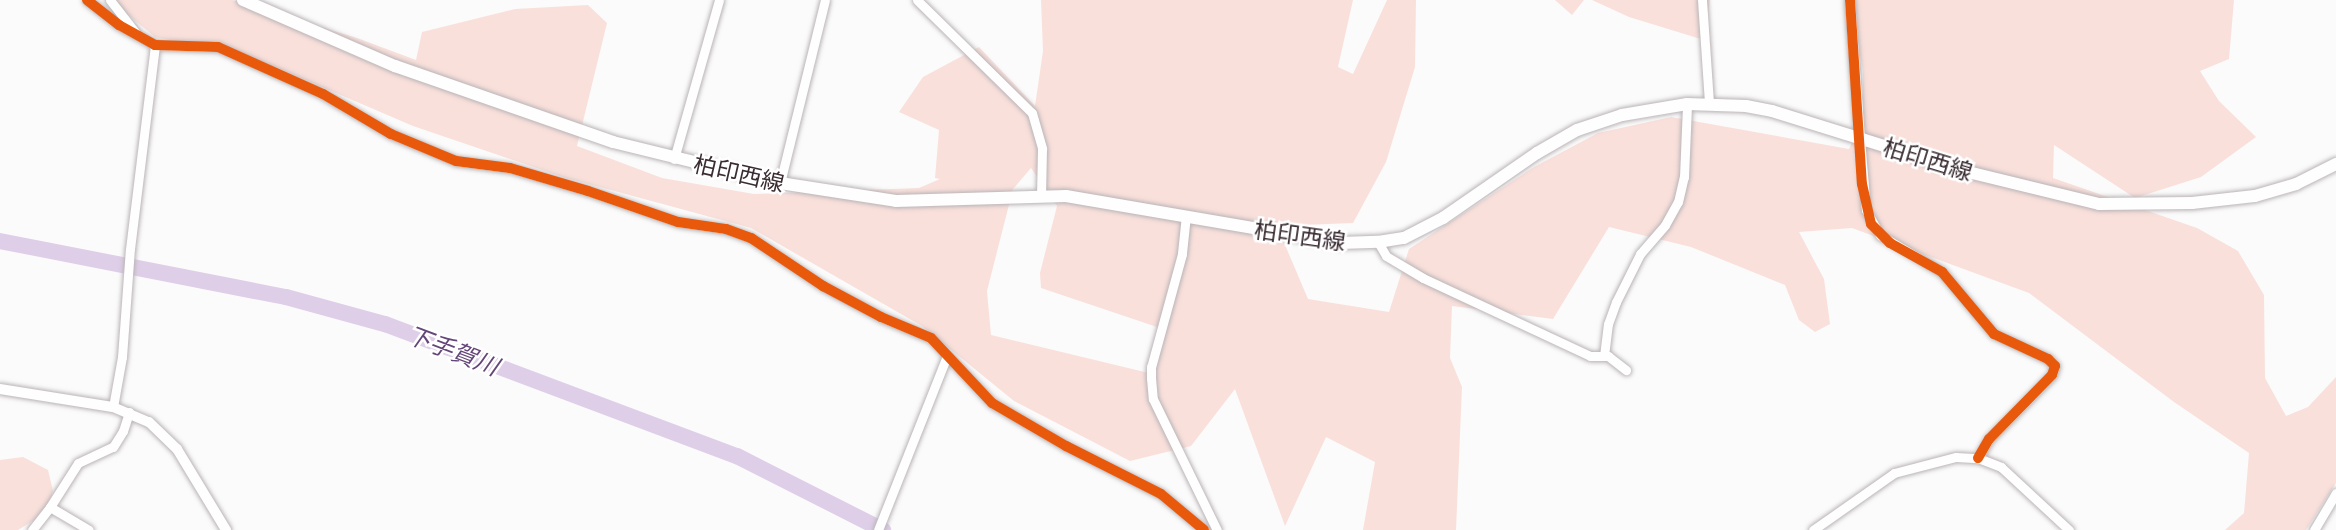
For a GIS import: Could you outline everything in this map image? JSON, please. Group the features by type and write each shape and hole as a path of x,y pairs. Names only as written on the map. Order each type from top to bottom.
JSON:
{"main road":[{"name":"柏印西線","path":"243,0 395,66 613,142 780,183 896,201 1066,196 1310,239 1378,242 1404,238 1437,221 1538,153 1577,131 1632,113 1686,104 1709,103 1772,111 2022,187 2076,200 2124,205 2192,203 2255,195 2296,184 2336,164"}],"street":[{"path":"87,0 155,45 218,47 323,94 391,134 456,161 510,169 588,191 678,222 726,229 751,238 823,286 881,317 931,338 992,403 1066,446 1161,494 1203,530"},
{"path":"110,0 136,33"},
{"path":"674,159 719,0"},
{"path":"780,183 825,0"},
{"path":"917,0 1032,113 1042,149 1041,195"},
{"path":"1702,0 1709,103"},
{"path":"1850,0 1866,210 1880,234 1942,272 1994,334 2048,359 2055,366 2052,375 1989,439 1978,458"},
{"path":"113,407 122,357 130,249 155,45"},
{"path":"1604,356 1608,324 1616,302 1640,254 1665,225 1678,202 1684,177 1686,104"},
{"path":"1185,215 1182,254 1151,367 1153,399 1217,530"},
{"path":"1378,242 1386,256 1423,278 1590,356 1604,356 1626,369"},
{"path":"880,526 947,356"},
{"path":"0,389 113,407 129,412 164,434 226,530"},
{"path":"32,530 78,463 113,447 129,412"},
{"path":"1813,530 1849,502 1907,468 1956,457 1978,458 2010,473 2069,530"},
{"path":"2314,530 2336,493"},
{"path":"50,507 89,530"}],"shaded area":[{"path":"110,0 232,0 357,38 416,60 422,32 515,9 588,5 607,23 577,146 662,178 754,194 919,188 940,179 935,178 939,130 899,112 923,77 979,47 1035,106 1043,51 1041,0 1353,0 1338,67 1353,74 1387,0 1416,0 1415,67 1386,162 1353,223 1277,226 1308,299 1389,312 1409,249 1534,167 1598,133 1671,117 1849,149 1863,118 1863,71 1850,0 2234,0 2229,59 2200,71 2219,101 2256,137 2201,177 2135,198 2054,145 2053,178 2197,228 2238,251 2264,295 2265,378 2286,416 2308,407 2336,377 2336,483 2306,530 2225,530 2244,513 2249,453 2174,402 2029,293 1852,228 1799,232 1824,279 1830,324 1815,332 1799,320 1785,285 1691,247 1609,227 1553,319 1452,306 1450,358 1462,387 1456,530 1363,530 1375,462 1326,437 1285,526 1235,389 1191,446 1130,461 1014,401 922,326 751,228 563,177 413,126 215,41 191,44 155,37","holes":["1031,168 1057,206 1040,273 1041,288 1160,328 1153,374 991,335 987,291 1013,189"]},
{"path":"1555,0 1584,0 1572,15"},
{"path":"1592,0 1710,0 1704,40 1629,17"},
{"path":"23,457 48,470 53,491 46,513 18,530 0,530 0,460"}],"waterway":[{"name":"下手賀川","path":"0,241 286,297 385,324 737,456 883,530"}],"cycle path":[{"path":"87,0 119,25 155,45 218,47 323,94 391,134 456,161 510,168 678,222 726,229 751,238 823,286 881,317 931,338 992,403 1066,446 1161,494 1204,530"},
{"path":"1850,0 1862,184 1871,224 1890,243 1942,272 1994,334 2048,359 2055,366 2052,375 1989,439 1978,458"}]}
